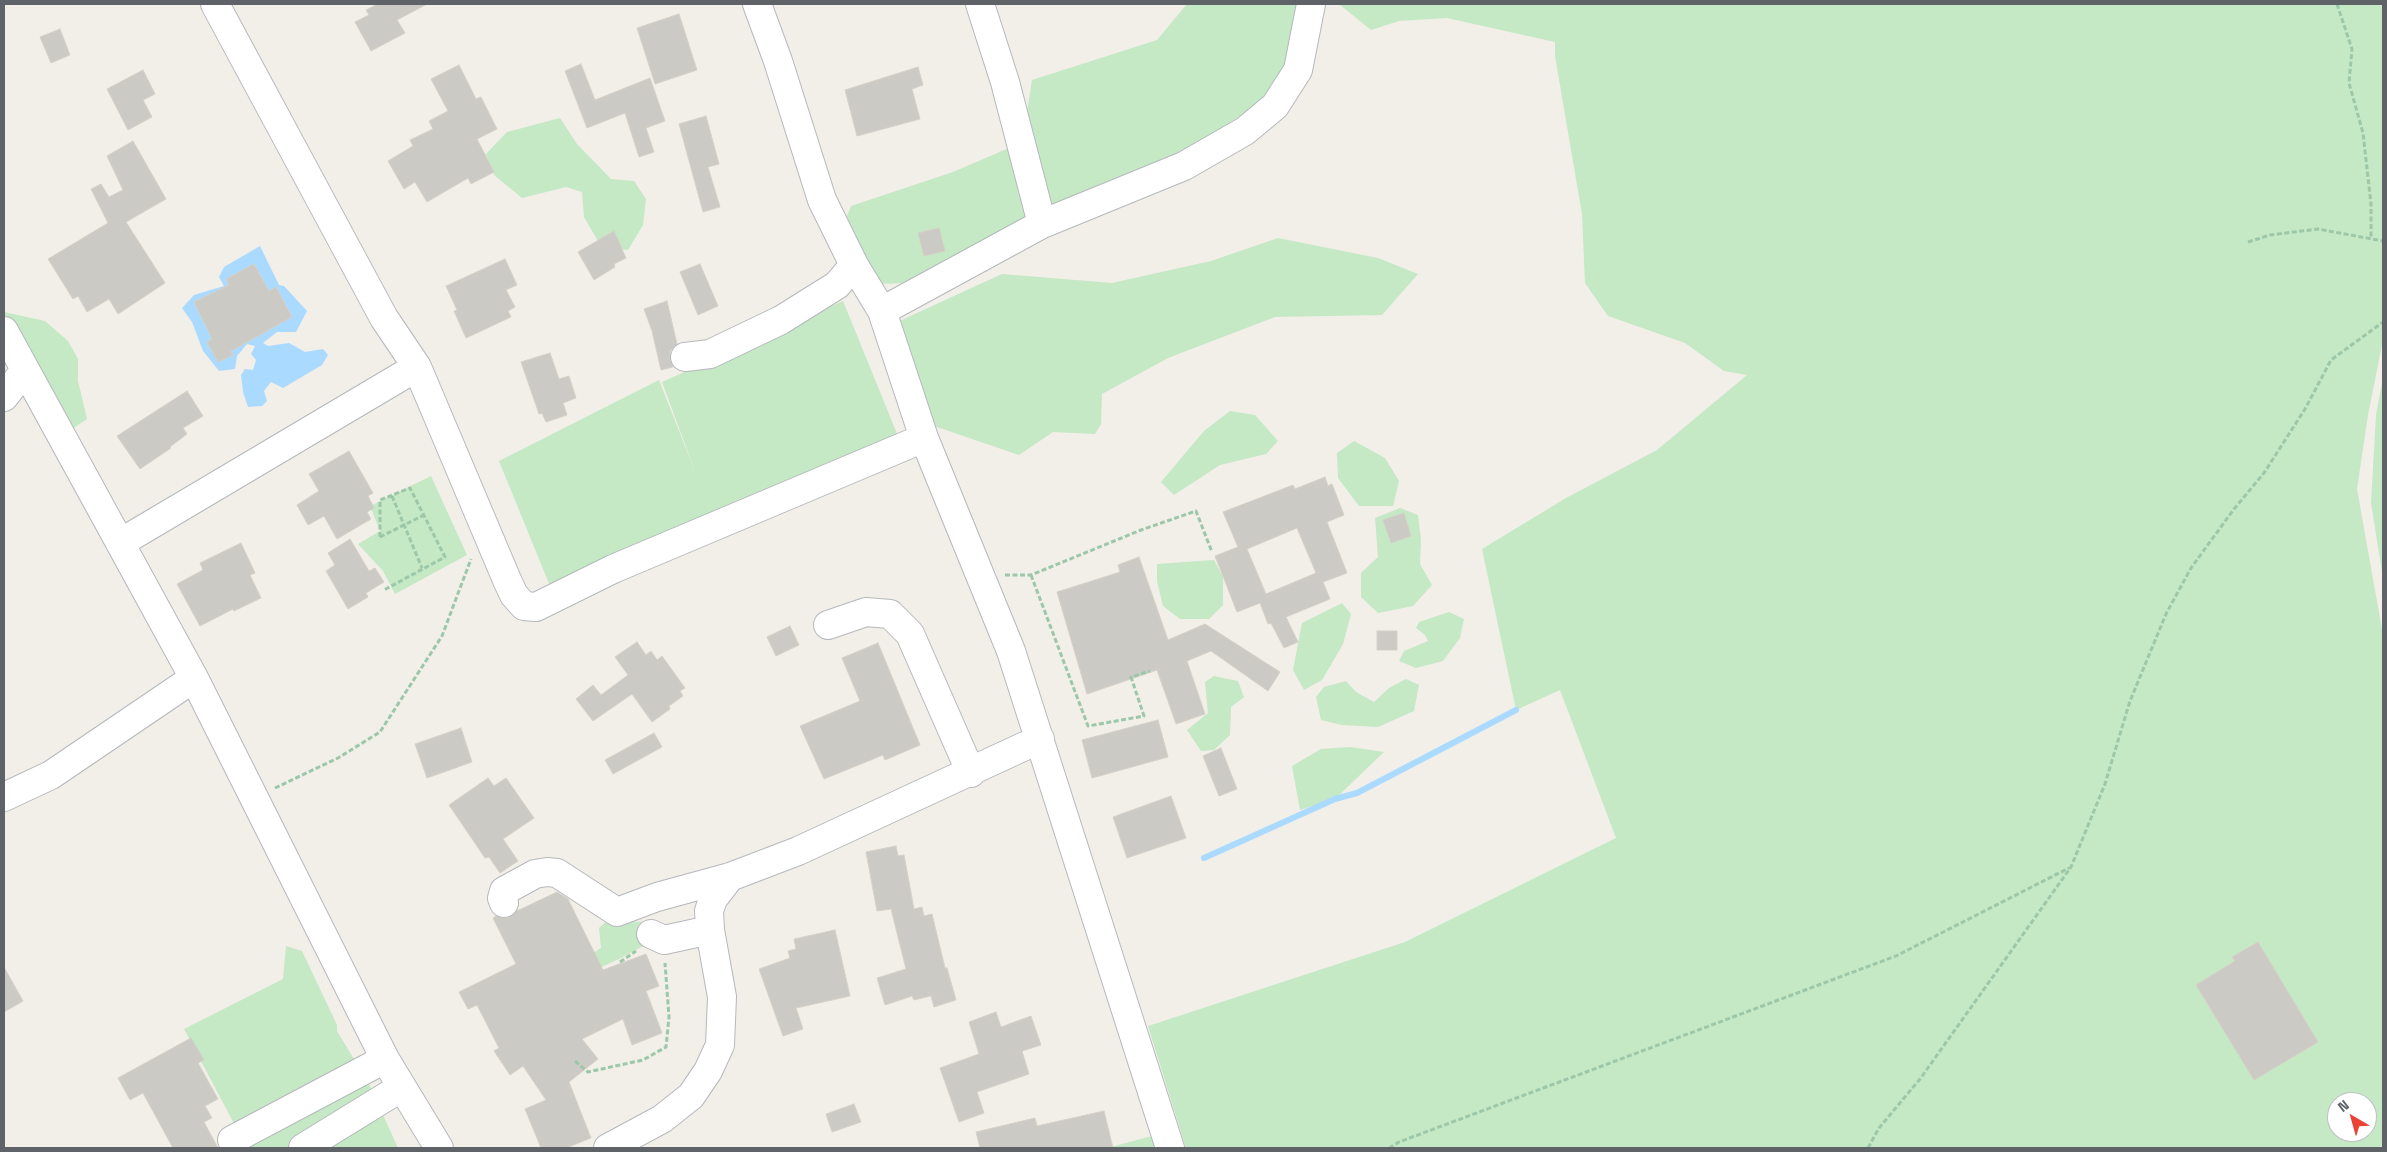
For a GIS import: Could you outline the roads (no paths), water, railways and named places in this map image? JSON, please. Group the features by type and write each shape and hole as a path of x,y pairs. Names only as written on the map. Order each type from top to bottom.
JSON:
{"street":[{"path":"215,4 384,318 417,367 514,595 524,606 536,607 613,569 924,438"},
{"path":"757,4 778,61 822,200 854,265 882,311 924,438 982,575 1011,651 1170,1148"},
{"path":"980,4 1006,82 1042,224"},
{"path":"882,311 1042,224 1184,166 1244,130 1275,106 1298,70 1311,4"},
{"path":"685,357 710,354 780,320 837,285 854,265"},
{"path":"4,331 194,678 385,1059 439,1148"},
{"path":"120,543 417,367"},
{"path":"4,397 24,370"},
{"path":"828,625 866,612 882,613 890,614 910,634 970,773"},
{"path":"4,797 51,774 194,678"},
{"path":"504,903 502,898 504,891 536,874 557,872 616,912 656,897 730,877 798,851 1040,739"},
{"path":"608,1148 662,1119 691,1096 708,1071 720,1045 722,997 710,930 709,911 713,899 730,877"},
{"path":"657,937 710,930"},
{"path":"232,1140 385,1059"},
{"path":"303,1148 402,1087"}],"water":[{"path":"260,246 279,285 284,286 307,311 296,332 277,332 263,343 268,346 289,343 305,352 323,349 328,355 322,365 283,388 271,382 264,391 267,401 262,406 248,407 243,392 241,375 245,369 253,370 256,360 251,354 255,346 247,344 237,356 235,369 219,371 203,351 192,322 182,308 194,295 224,286 219,277 224,267"}],"waterway":[{"path":"1204,858 1335,799 1357,793 1516,710"}]}
